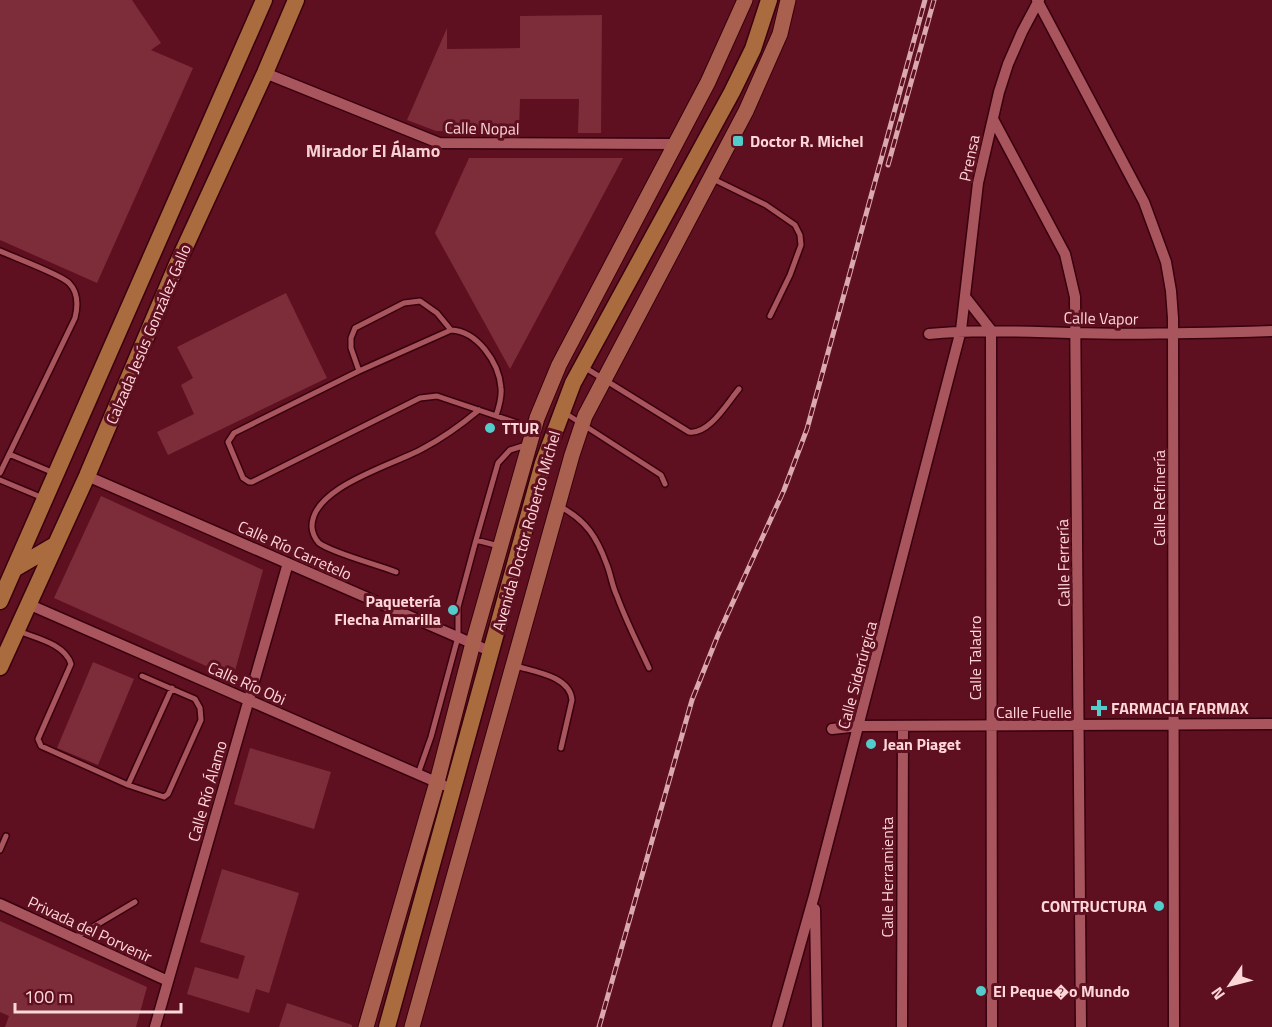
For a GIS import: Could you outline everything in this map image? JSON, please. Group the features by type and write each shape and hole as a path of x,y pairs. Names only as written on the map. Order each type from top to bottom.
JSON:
{"main road":[{"name":"Calzada Jesús González Gallo","path":"0,601 264,0"},
{"name":"Calzada Jesús González Gallo","path":"0,667 87,476 178,262 266,73 296,0"},
{"name":"Avenida Doctor Roberto Michel","path":"366,1027 437,782 534,428 558,365 708,82 745,0"},
{"name":"Avenida Doctor Roberto Michel","path":"387,1027 543,463 562,411 582,366 732,92 753,49 769,0"},
{"name":"Avenida Doctor Roberto Michel","path":"412,1027 582,423 603,379 746,111 780,34 788,0"},
{"path":"14,569 55,545"}],"street":[{"name":"Prensa","path":"961,330 978,183 1008,64 1038,1"},
{"name":"Calle Refinería","path":"1038,1 1144,202 1168,269 1171,291 1173,334 1174,1027"},
{"name":"Calle Nopal","path":"266,73 439,143 675,144"},
{"name":"Calle Ferrería","path":"993,119 1065,254 1076,297 1081,1027"},
{"path":"966,298 991,330"},
{"name":"Calle Vapor","path":"929,334 961,330 1173,334 1272,331"},
{"name":"Calle Siderúrgica","path":"777,1027 859,726 961,330"},
{"name":"Calle Taladro","path":"991,330 992,1027"},
{"name":"Calle Río Carretelo","path":"87,476 492,652"},
{"name":"Calle Río Álamo","path":"155,1027 288,563"},
{"name":"Calle Río Obi","path":"28,604 454,790"},
{"name":"Calle Fuelle","path":"832,729 859,726 1080,727 1272,724"},
{"name":"Calle Herramienta","path":"902,1027 903,727"},
{"path":"814,896 817,1027"},
{"name":"Privada del Porvenir","path":"0,904 168,981"}],"lane":[{"path":"711,178 766,206 795,225 800,235 801,245 790,275 770,316"},
{"path":"0,251 68,281 76,293 78,305 75,318 0,473"},
{"path":"359,370 351,348 351,338 355,328 404,303 420,301 437,313 451,330"},
{"path":"496,416 502,386 492,361 480,343 467,333 451,330 359,370 231,436 228,446 246,480 255,481 420,398 437,396 496,416 534,428"},
{"path":"582,366 689,432 696,433 708,426 739,389"},
{"path":"396,572 318,542 312,531 312,519 319,504 339,488 443,437 479,410"},
{"path":"562,411 661,475 665,484"},
{"path":"418,774 431,738 458,637 459,607 498,463 510,450 529,444"},
{"path":"9,454 56,474"},
{"path":"0,480 45,498"},
{"path":"558,506 576,515 592,535 607,565 616,594 649,668"},
{"path":"476,540 501,547"},
{"path":"16,630 63,650 71,664 38,739 41,746 128,785 164,797 168,794 201,720 200,708 195,699 142,676"},
{"path":"514,666 565,683 569,687 572,700 561,748"},
{"path":"128,785 172,688"},
{"path":"0,850 6,837"},
{"path":"74,938 135,902"}],"building":[{"path":"0,0 132,0 161,43 151,50 193,68 97,283 0,240"},
{"path":"602,15 601,133 578,133 579,99 520,99 519,132 436,131 407,120 447,28 447,49 520,48 520,16"},
{"path":"469,158 623,158 510,369 435,233"},
{"path":"286,293 327,378 168,455 157,432 194,414 181,385 193,378 177,347"},
{"path":"101,496 263,570 233,678 54,598"},
{"path":"93,662 134,679 98,765 57,748"},
{"path":"250,748 331,772 314,829 234,804"},
{"path":"222,869 299,893 269,993 256,989 249,1013 187,994 195,967 238,979 245,956 200,942"},
{"path":"0,921 147,987 136,1027 5,1027 9,1016 0,1012"},
{"path":"287,1003 352,1025 352,1027 279,1027"}],"railway":[{"path":"599,1027 692,700 718,635 784,490 807,429 925,0"},
{"path":"888,165 934,0"}],"place":[{"name":"Doctor R. Michel","path":"738,141"},
{"name":"TTUR","path":"490,428"},
{"name":"Paquetería Flecha Amarilla","path":"453,610"},
{"name":"FARMACIA FARMAX","path":"1099,708"},
{"name":"Jean Piaget","path":"871,744"},
{"name":"CONTRUCTURA","path":"1159,906"},
{"name":"El Peque�o Mundo","path":"981,991"}],"district":[{"name":"Mirador El Álamo","path":"373,151"}]}
